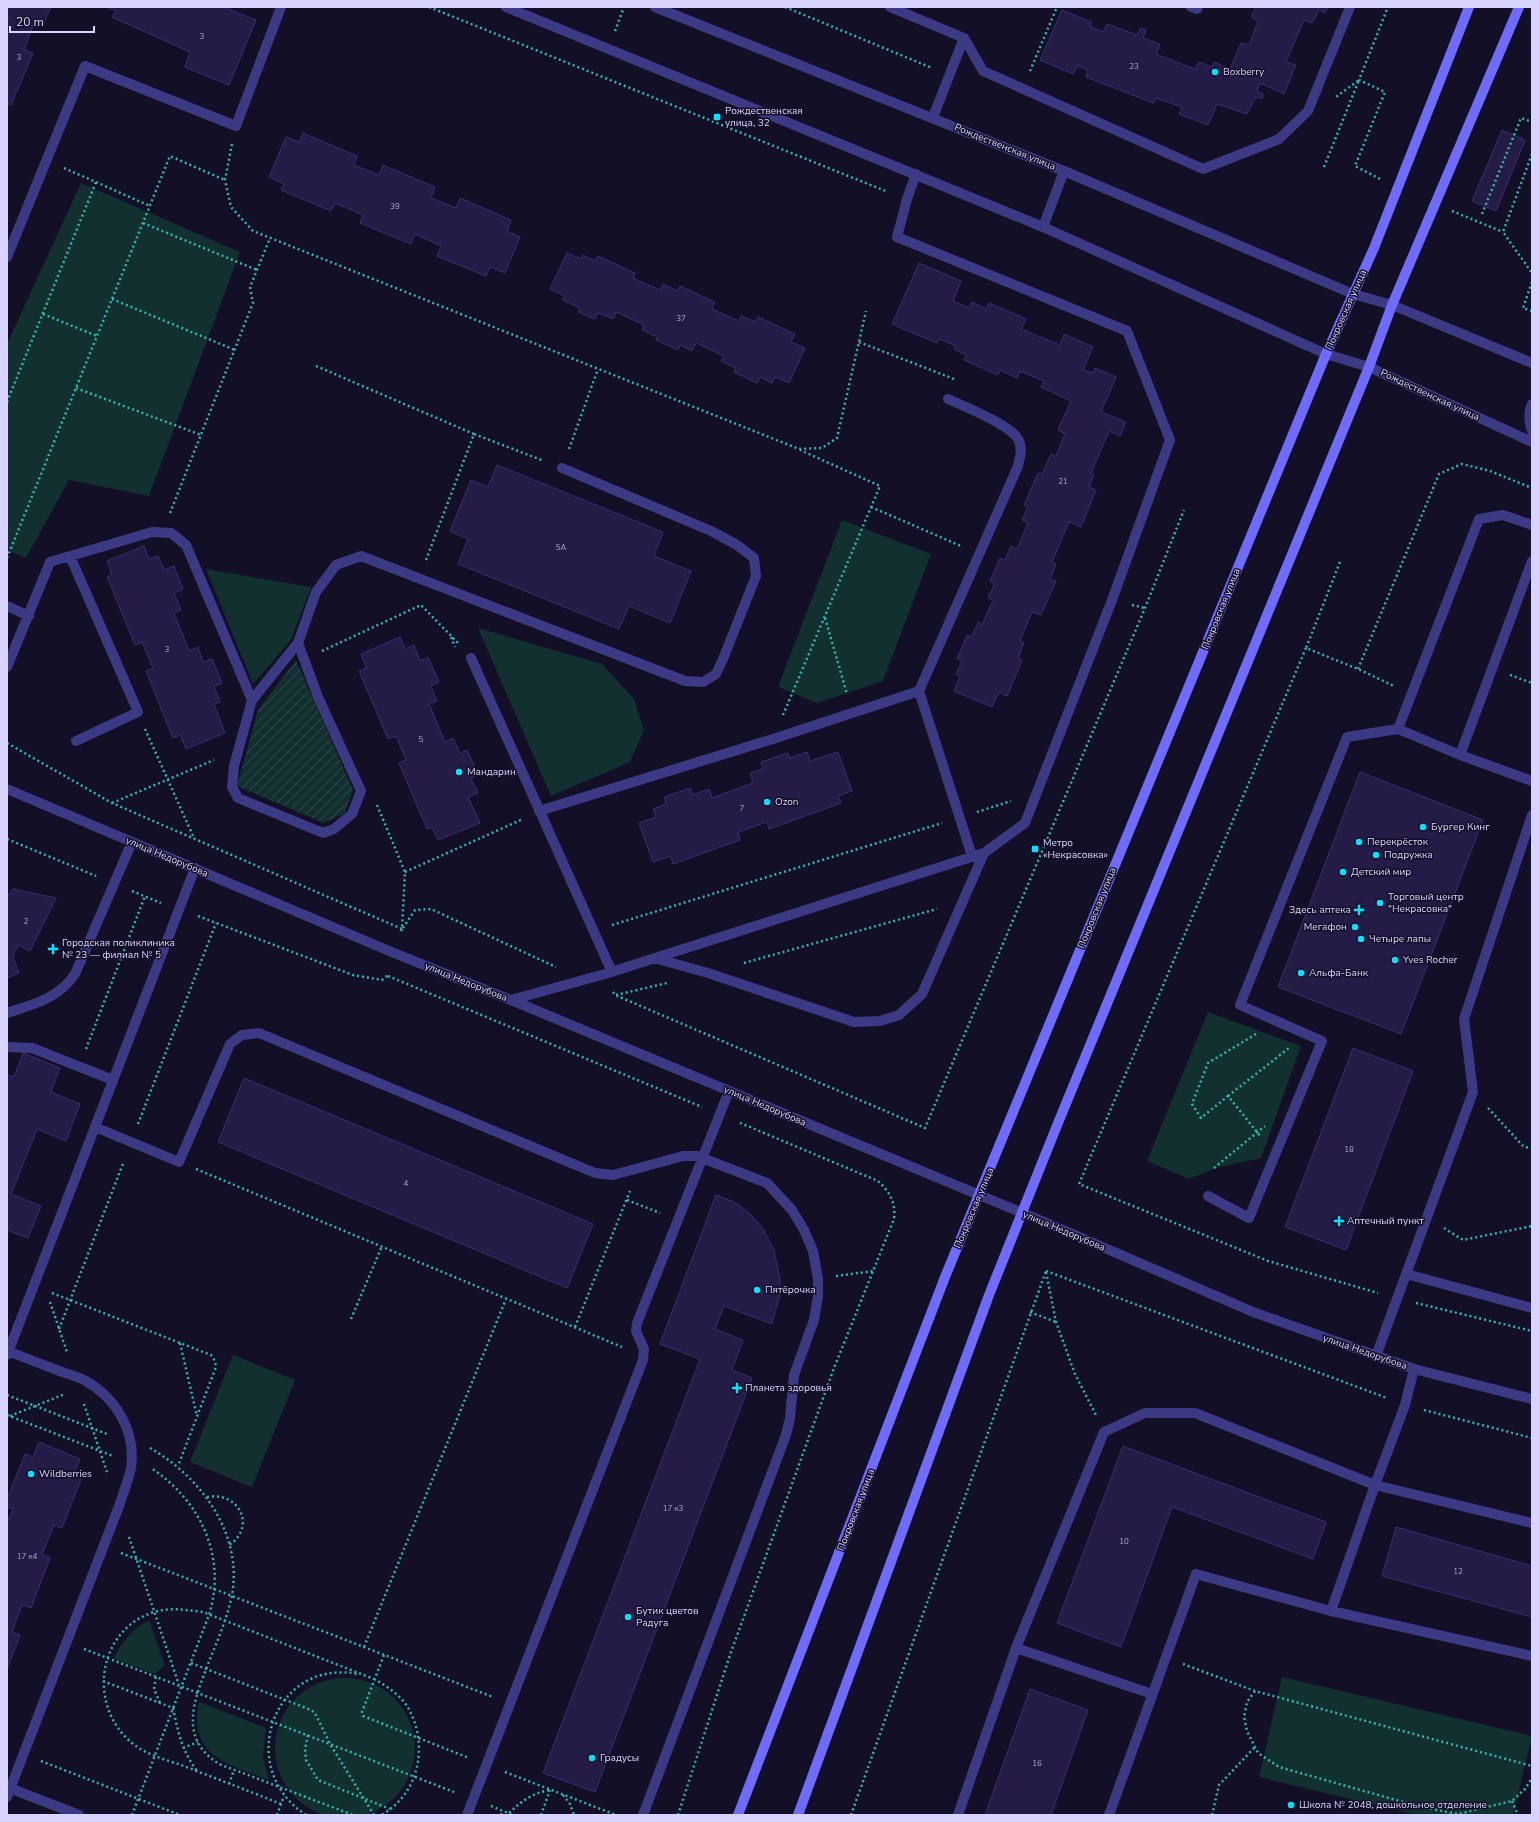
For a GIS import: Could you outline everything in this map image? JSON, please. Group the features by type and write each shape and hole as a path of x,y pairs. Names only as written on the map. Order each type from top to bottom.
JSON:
{"main road":[{"name":"Покровская улица","path":"738,1815 942,1284 1326,354 1374,248 1469,7"},
{"path":"798,1815 989,1295 1058,1123 1369,367 1392,305 1519,7"}],"street":[{"path":"7,257 85,66 236,126 281,7"},
{"name":"Рождественская улица","path":"506,7 1043,227 1326,354 1369,367 1532,442"},
{"name":"Рождественская улица","path":"655,7 933,117 1353,294 1392,305 1532,363"},
{"path":"890,7 964,38 983,71 1203,169 1279,139 1308,112 1350,7"},
{"path":"1191,7 1196,10 1198,7"},
{"path":"933,117 964,38"},
{"path":"1043,227 1064,171"},
{"path":"511,1000 612,972 984,853 1025,823 1112,600 1170,440 1127,331 897,237 907,199 916,174"},
{"path":"948,399 1009,429 1019,440 1021,454 1018,466 919,691 972,856"},
{"path":"1532,404 1530,408 1530,425 1532,430"},
{"path":"298,642 318,697 361,792 352,814 334,829 323,833 238,798 232,787 234,766 252,700 298,642 316,592 336,565 361,556 685,681 703,682 716,674 756,576 754,558 737,545 711,531 562,468"},
{"path":"1398,729 1479,520 1503,515 1532,525"},
{"path":"7,667 50,562 152,532 171,533 186,545 252,700"},
{"path":"70,556 138,712 76,741"},
{"path":"1460,755 1532,561"},
{"path":"7,606 29,616"},
{"path":"471,658 612,972"},
{"path":"539,811 773,739 919,691"},
{"path":"1208,1196 1249,1218 1322,1042 1240,1005 1347,736 1398,729 1460,755 1532,781"},
{"name":"улица Недорубова","path":"7,790 195,868 394,954 511,1000 1023,1213 1253,1312 1414,1369 1532,1399"},
{"path":"1376,1356 1473,1092 1464,1020 1532,815"},
{"path":"7,1013 49,998 64,989 70,983 132,842"},
{"path":"654,958 708,973 854,1022 880,1021 899,1015 922,994 984,853"},
{"path":"79,1815 8,1791 24,1754 127,1484 131,1460 130,1439 118,1410 100,1390 84,1381 8,1353 195,868"},
{"path":"95,1127 179,1162 224,1053 230,1044 237,1038 251,1032 259,1033 595,1173 613,1175 683,1156 697,1156 767,1183 782,1197 804,1230 813,1251 818,1279 818,1296 814,1320 794,1375 790,1418 786,1435 644,1815"},
{"path":"7,1047 32,1048 113,1080"},
{"path":"467,1815 643,1360 644,1349 636,1331 637,1323 729,1091"},
{"path":"1406,1274 1532,1308"},
{"path":"1331,1612 1375,1484 1405,1405 1414,1369"},
{"path":"958,1815 1016,1648 1104,1432 1145,1413 1195,1412 1375,1484 1532,1523"},
{"path":"1108,1815 1196,1574 1331,1612 1532,1656"},
{"path":"1016,1648 1152,1694"}],"path":[{"path":"429,7 907,199"},
{"path":"785,7 950,75"},
{"path":"1022,89 1057,7"},
{"path":"1359,80 1388,7"},
{"path":"1324,167 1352,98"},
{"path":"1482,214 1521,118 1532,122"},
{"path":"236,126 226,180 231,207 253,231 799,449 880,486 773,739"},
{"path":"1532,154 1502,232 1532,273"},
{"path":"7,558 170,156 226,180"},
{"path":"47,160 150,206"},
{"path":"7,402 96,182"},
{"path":"143,223 257,270"},
{"path":"163,532 253,303 250,287 270,238"},
{"path":"1532,282 1523,308 1532,312"},
{"path":"112,299 235,350"},
{"path":"799,449 822,448 837,438 866,311"},
{"path":"43,314 97,336"},
{"path":"860,342 954,378 948,399"},
{"path":"316,366 474,434 562,468 598,369"},
{"path":"76,388 201,435"},
{"path":"419,578 474,434"},
{"path":"1358,669 1439,474 1462,464 1490,471 1532,488"},
{"path":"871,507 979,554"},
{"path":"669,982 615,995 925,1128 1145,608 1184,510"},
{"path":"1340,562 1306,648 1079,1184 1268,1261 1398,1298 1532,1331"},
{"path":"315,654 421,605 458,643"},
{"path":"824,617 852,713"},
{"path":"449,634 456,649"},
{"path":"1306,648 1358,669 1412,695"},
{"path":"138,712 194,838"},
{"path":"7,743 112,803 402,929"},
{"path":"112,803 238,750"},
{"path":"375,800 405,872 402,929"},
{"path":"594,931 1011,801"},
{"path":"405,872 524,819"},
{"path":"7,839 144,896 79,1066"},
{"path":"708,973 963,902"},
{"path":"179,910 353,975 382,980 388,976 867,1176 878,1181 885,1187 894,1203 894,1219 834,1368 735,1641 678,1815"},
{"path":"402,929 415,910 431,910 560,969"},
{"path":"1258,1033 1208,1063 1192,1104 1201,1118 1295,1043 1318,1053"},
{"path":"1473,1092 1524,1147 1532,1148"},
{"path":"1228,1096 1275,1155"},
{"path":"1214,1168 1269,1122"},
{"path":"179,1162 605,1340"},
{"path":"575,1328 639,1168"},
{"path":"627,1200 656,1211"},
{"path":"1427,1218 1463,1240 1532,1226"},
{"path":"351,1319 382,1246"},
{"path":"818,1279 874,1271"},
{"path":"851,1815 1030,1312 1046,1271"},
{"path":"1046,1271 1056,1322 1075,1374 1104,1432"},
{"path":"1046,1271 1405,1405 1532,1438"},
{"path":"46,1291 211,1354 215,1361 216,1367 178,1466"},
{"path":"364,1647 506,1299"},
{"path":"1030,1312 1056,1322"},
{"path":"180,1343 197,1417"},
{"path":"8,1416 72,1391"},
{"path":"7,1395 130,1439 178,1466 192,1479 207,1497 223,1528 229,1546 234,1577 232,1596 225,1621 197,1692 193,1724 198,1742 212,1760 219,1764 353,1815"},
{"path":"8,1416 131,1460 165,1478 186,1499 196,1513 211,1547 216,1572 215,1589 209,1615 132,1815"},
{"path":"207,1497 216,1496 227,1498 235,1504 241,1513 243,1523 241,1533 229,1546"},
{"path":"104,1546 510,1704"},
{"path":"281,1804 155,1755 132,1743 117,1728 107,1709 103,1681 108,1658 113,1647 126,1630 147,1615 162,1610 183,1609 209,1615 225,1621 374,1679 391,1689 404,1703 414,1720 419,1738 419,1758 414,1777 404,1794 390,1809 381,1815"},
{"path":"67,1642 513,1815"},
{"path":"384,1655 362,1712 363,1716 616,1815"},
{"path":"1166,1658 1255,1691 1532,1766"},
{"path":"191,1663 315,1713 330,1744 374,1815"},
{"path":"306,1815 284,1796 271,1771 268,1754 268,1738 272,1722 285,1700 300,1686 317,1677 336,1673 356,1674 374,1679"},
{"path":"156,1677 154,1683 155,1693 160,1703"},
{"path":"103,1681 173,1708"},
{"path":"1255,1691 1247,1702 1244,1717 1247,1731 1258,1753 1279,1767 1424,1807 1458,1814 1512,1801 1525,1789 1532,1778"},
{"path":"173,1708 178,1734 183,1748 197,1771"},
{"path":"308,1735 305,1749 306,1760 318,1780 390,1809"},
{"path":"183,1748 198,1742"},
{"path":"1212,1815 1219,1785 1255,1747"},
{"path":"24,1754 180,1815"},
{"path":"229,1784 234,1770"},
{"path":"509,1813 525,1798 538,1792 550,1790"},
{"path":"541,1815 550,1790"},
{"path":"562,1794 570,1804 574,1815"},
{"path":"277,1815 284,1796"},
{"path":"1512,1801 1518,1815"},
{"path":"501,1815 503,1811"}],"green space":[{"path":"81,183 240,252 149,496 69,480 26,558 7,550 7,344"},
{"path":"842,520 931,554 883,681 817,703 778,687"},
{"path":"206,569 311,587 291,640 253,684"},
{"path":"478,628 602,664 634,699 644,730 630,762 551,796"},
{"path":"296,660 353,790 345,813 324,823 237,786 258,710"},
{"path":"1208,1012 1301,1046 1261,1158 1219,1167 1189,1179 1147,1161"},
{"path":"233,1355 295,1380 252,1487 190,1462"},
{"path":"149,1620 165,1665 155,1674 114,1659 128,1636"},
{"path":"1282,1677 1532,1736 1513,1815 1417,1815 1259,1777"},
{"path":"352,1678 372,1683 395,1698 410,1721 414,1734 414,1762 410,1775 395,1798 372,1813 359,1817 338,1818 318,1813 295,1798 280,1775 276,1762 275,1741 280,1721 295,1698 318,1683 331,1679"},
{"path":"199,1702 266,1728 263,1756 269,1780 226,1763 214,1756 205,1746 199,1735 197,1720"}],"building":[{"path":"7,7 51,7 44,23 35,20 24,50 33,53 11,105 7,103"},
{"path":"107,7 223,7 256,20 229,85 185,67 190,52 112,17 116,11"},
{"path":"1256,7 1328,7 1325,13 1319,10 1312,23 1304,20 1286,62 1296,65 1284,94 1260,83 1257,91 1263,94 1262,99 1256,97 1247,114 1217,104 1208,125 1179,114 1182,107 1156,98 1153,103 1086,77 1088,70 1078,66 1073,74 1040,60 1062,10 1091,22 1091,27 1103,32 1107,24 1137,35 1141,28 1146,30 1143,38 1160,44 1156,54 1195,69 1199,62 1212,67 1214,62 1230,69 1241,43 1249,45 1258,21 1251,17"},
{"path":"1502,130 1525,140 1496,211 1472,201"},
{"path":"303,133 357,156 354,165 379,175 383,165 435,187 431,198 456,208 460,198 511,220 507,231 520,237 505,273 490,267 486,276 437,256 441,246 415,234 411,244 360,223 363,215 335,203 331,211 281,190 284,184 269,177 286,137 299,142"},
{"path":"567,253 581,259 583,255 595,261 598,256 635,273 633,278 660,290 663,284 677,291 680,286 715,302 712,309 739,321 741,316 756,322 758,317 795,334 791,342 805,348 789,383 775,377 772,383 760,377 757,383 734,372 736,368 721,361 724,356 696,343 692,351 680,345 678,350 656,340 657,337 642,330 644,325 616,312 613,319 598,313 595,319 578,312 580,308 563,300 565,296 550,289"},
{"path":"919,263 961,281 953,301 969,308 972,302 986,309 989,303 1026,319 1021,329 1060,345 1064,334 1093,347 1083,370 1093,373 1095,368 1116,377 1101,412 1126,422 1120,436 1109,431 1091,473 1094,474 1089,487 1096,490 1081,527 1069,522 1052,562 1056,564 1050,579 1056,581 1041,615 1032,612 1020,641 1024,643 1018,658 1022,660 1007,696 999,692 992,707 954,691 960,676 956,674 962,661 957,659 967,635 971,637 978,623 982,625 993,600 988,598 995,583 990,581 1000,558 1005,560 1011,546 1017,549 1028,523 1022,520 1028,507 1024,505 1038,473 1042,474 1051,454 1056,456 1065,434 1058,430 1071,401 1041,387 1044,381 1020,371 1017,378 1000,370 998,375 964,360 966,355 954,349 956,346 939,339 937,343 892,324"},
{"path":"497,465 663,532 654,556 691,571 670,623 629,606 619,629 458,564 468,539 450,531 471,480 488,487"},
{"path":"144,546 149,559 158,556 164,570 174,566 183,589 174,593 181,610 174,613 189,651 198,647 203,662 212,659 222,683 214,686 220,702 214,704 225,733 186,749 180,735 173,738 146,671 153,668 142,642 135,645 107,577 112,575 107,561"},
{"path":"400,637 405,649 414,645 420,661 428,657 439,682 431,686 437,701 429,704 445,742 453,738 460,753 467,750 478,775 471,778 478,793 468,797 480,823 438,840 432,827 427,829 399,763 406,760 396,736 388,739 359,671 367,668 361,654"},
{"path":"807,752 810,761 838,752 852,791 838,796 841,803 769,829 767,822 738,832 740,840 673,864 671,856 653,862 639,823 656,817 653,809 666,804 664,797 690,788 692,795 709,789 712,798 753,783 750,773 763,769 761,762 788,753 790,758"},
{"name":"Торговый центр \"Некрасовка\"","path":"1360,772 1483,820 1401,1034 1278,987"},
{"name":"Городская поликлиника № 23 — филиал № 5","path":"13,889 56,898 30,951 18,945 13,957 19,973 7,978 7,897"},
{"path":"1353,1048 1413,1071 1346,1250 1285,1227"},
{"path":"23,1053 60,1068 51,1092 80,1104 66,1141 37,1129 11,1194 41,1206 28,1238 7,1230 7,1075 14,1077"},
{"path":"244,1078 593,1224 567,1288 218,1142"},
{"path":"716,1195 734,1202 748,1212 762,1227 774,1250 780,1278 780,1295 772,1324 724,1306 715,1329 743,1340 732,1370 752,1378 595,1792 543,1773 700,1359 660,1344"},
{"path":"39,1442 80,1459 74,1474 82,1477 62,1528 54,1525 42,1554 50,1558 31,1608 22,1605 12,1632 20,1635 7,1669 7,1523 13,1509 7,1507 7,1499 25,1454 33,1457"},
{"path":"1123,1446 1326,1522 1313,1559 1172,1507 1121,1647 1057,1623"},
{"path":"1396,1527 1532,1566 1532,1617 1382,1576"},
{"path":"1030,1689 1088,1710 1051,1815 985,1815"}],"place":[{"name":"Boxberry","path":"1215,72"},
{"name":"Рождественская улица, 32","path":"717,117"},
{"name":"Мандарин","path":"459,772"},
{"name":"Ozon","path":"767,802"},
{"name":"Бургер Кинг","path":"1423,827"},
{"name":"Перекрёсток","path":"1359,842"},
{"name":"Метро «Некрасовка»","path":"1035,849"},
{"name":"Подружка","path":"1376,855"},
{"name":"Детский мир","path":"1343,872"},
{"name":"Торговый центр \"Некрасовка\"","path":"1380,903"},
{"name":"Здесь аптека","path":"1359,910"},
{"name":"Мегафон","path":"1355,927"},
{"name":"Четыре лапы","path":"1361,939"},
{"name":"Городская поликлиника № 23 — филиал № 5","path":"53,949"},
{"name":"Yves Rocher","path":"1395,960"},
{"name":"Альфа-Банк","path":"1301,973"},
{"name":"Аптечный пункт","path":"1339,1221"},
{"name":"Пятёрочка","path":"757,1290"},
{"name":"Планета здоровья","path":"737,1388"},
{"name":"Wildberries","path":"31,1474"},
{"name":"Бутик цветов Радуга","path":"628,1617"},
{"name":"Градусы","path":"592,1758"},
{"name":"Школа № 2048, дошкольное отделение","path":"1291,1805"}]}
